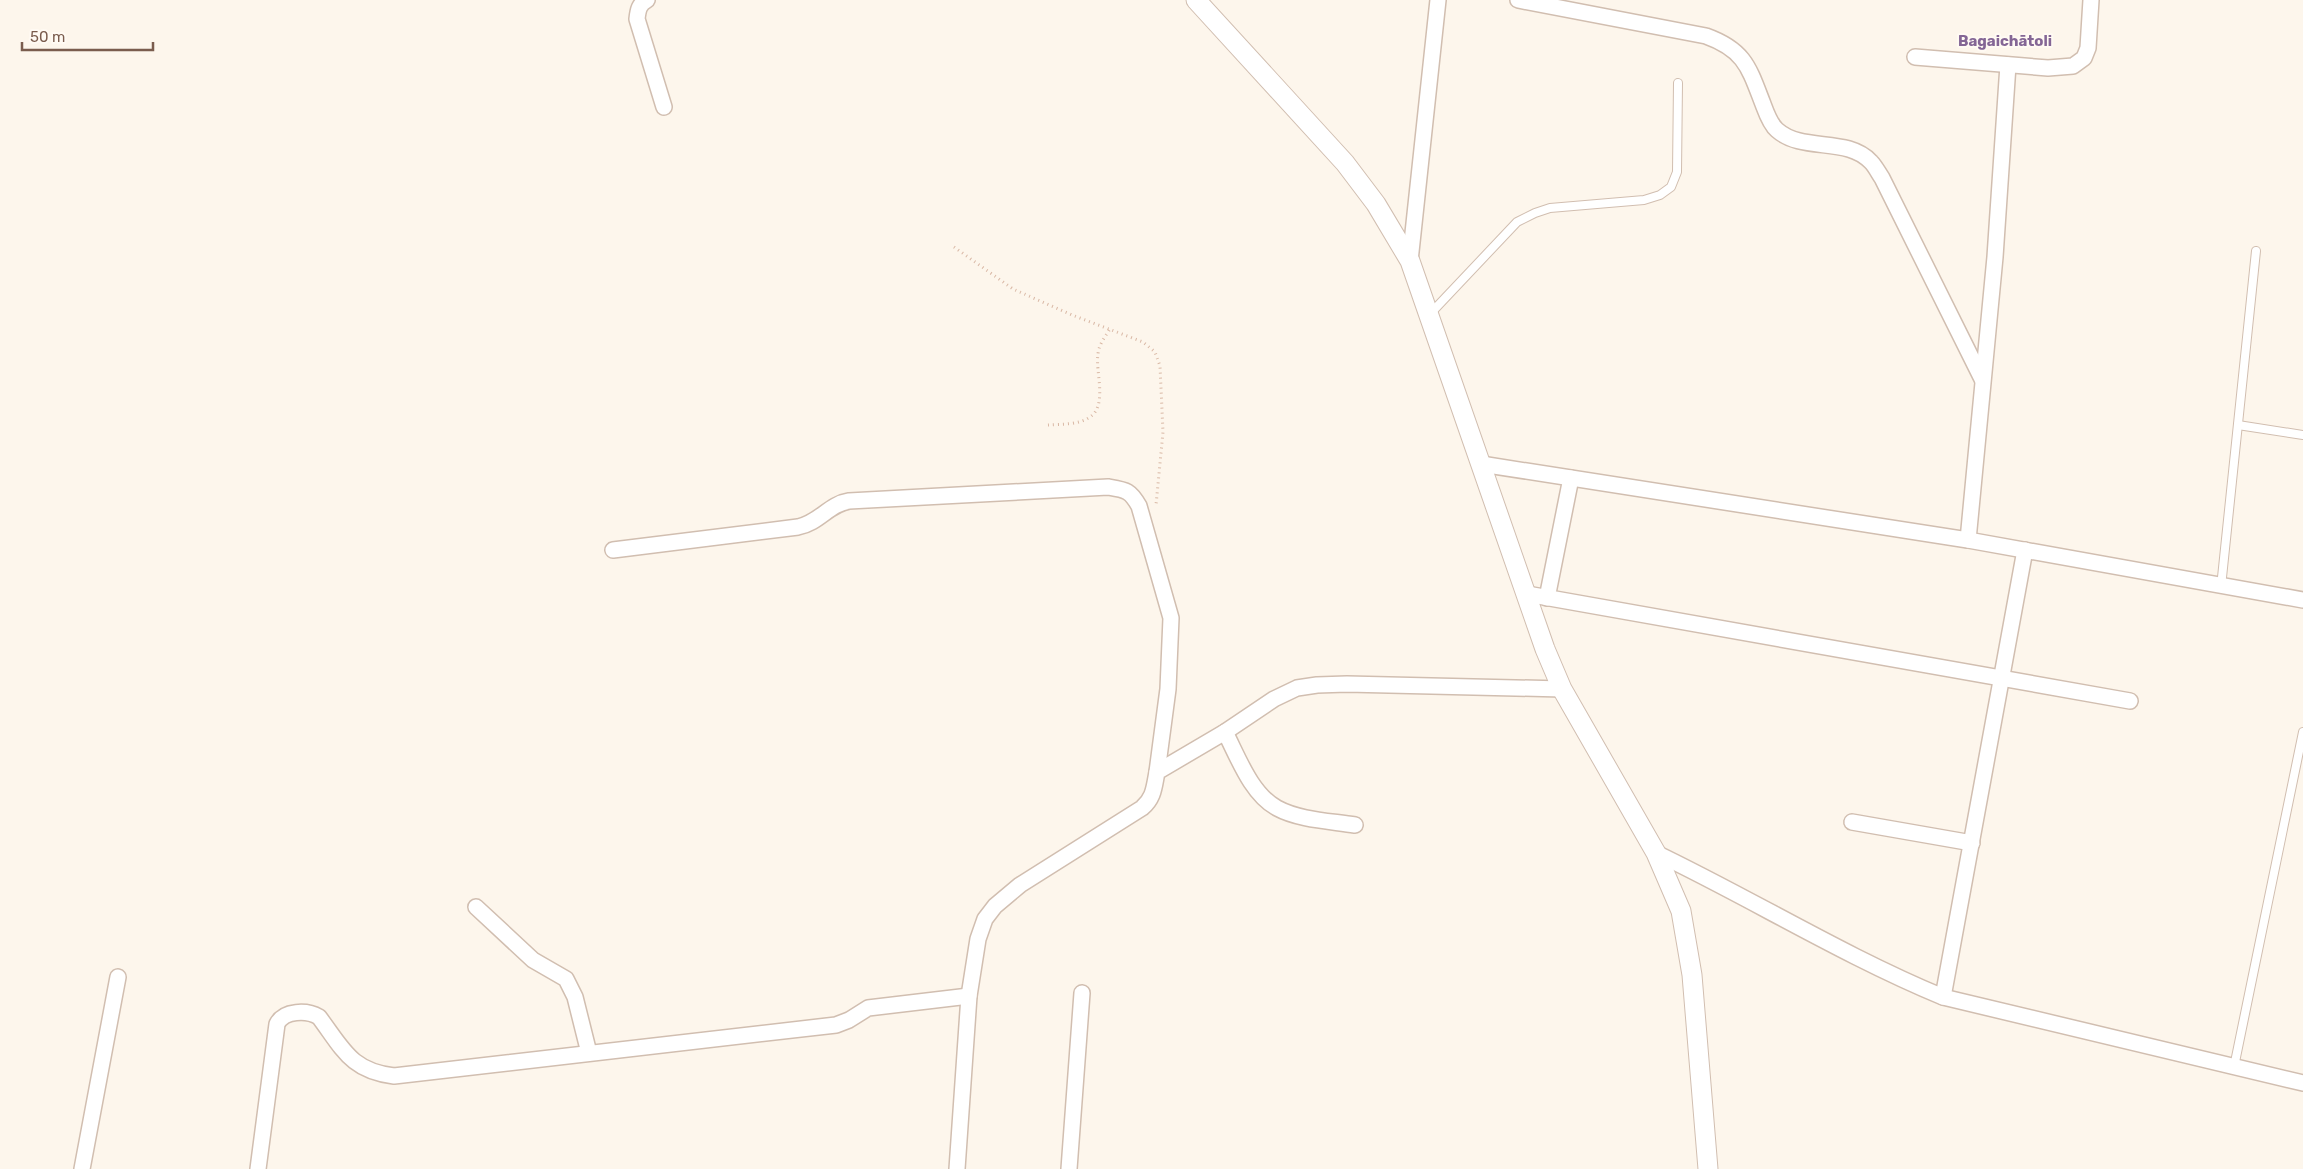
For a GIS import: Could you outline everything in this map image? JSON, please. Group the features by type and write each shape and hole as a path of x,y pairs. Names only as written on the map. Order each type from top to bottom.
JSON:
{"street":[{"path":"647,0 638,8 636,19 664,107"},
{"path":"1196,0 1345,162 1376,204 1410,261 1546,649 1562,689 1656,853 1681,911 1692,975 1708,1169"},
{"path":"1410,261 1438,0"},
{"path":"1518,0 1706,36 1726,43 1741,57 1751,73 1767,115 1776,130 1788,137 1803,142 1842,147 1857,152 1870,161 1882,178 1982,379"},
{"path":"1915,57 2008,65 2074,66 2084,58 2088,48 2091,0"},
{"path":"1968,540 1995,257 2008,65"},
{"path":"1481,464 1968,540 2221,587 2303,600"},
{"path":"1547,598 1571,478"},
{"path":"613,550 798,527 816,521 840,502 850,501 1108,487 1123,489 1132,494 1139,506 1171,618 1168,689 1153,794 1149,802 1142,808 1020,885 995,906 985,919 978,939 969,996 957,1169"},
{"path":"1943,997 2025,550"},
{"path":"1527,594 2002,680 2130,701"},
{"path":"1157,772 1225,732 1274,699 1296,688 1317,684 1562,689"},
{"path":"1225,732 1254,786 1265,800 1290,813 1355,825"},
{"path":"1852,822 1972,843"},
{"path":"1656,853 1716,881 1905,981 1943,997 2303,1083"},
{"path":"476,907 533,960 566,979 575,997 589,1053"},
{"path":"82,1169 118,977"},
{"path":"1068,1169 1082,993"},
{"path":"258,1169 277,1024 280,1017 287,1014 312,1013 319,1017 351,1060 365,1070 394,1076 836,1025 849,1020 868,1008 969,996"}],"lane":[{"path":"1429,316 1517,222 1535,213 1570,205 1644,200 1660,195 1671,187 1677,172 1678,83"},
{"path":"2221,587 2256,250"},
{"path":"2238,425 2303,435"},
{"path":"2234,1067 2303,732"}],"path":[{"path":"954,247 1013,289 1143,342 1155,352 1160,366 1163,432 1156,511"},
{"path":"1048,425 1078,423 1091,417 1096,410 1099,398 1098,352 1110,329"}],"district":[{"name":"Bagaichātoli","path":"2005,41"}]}
